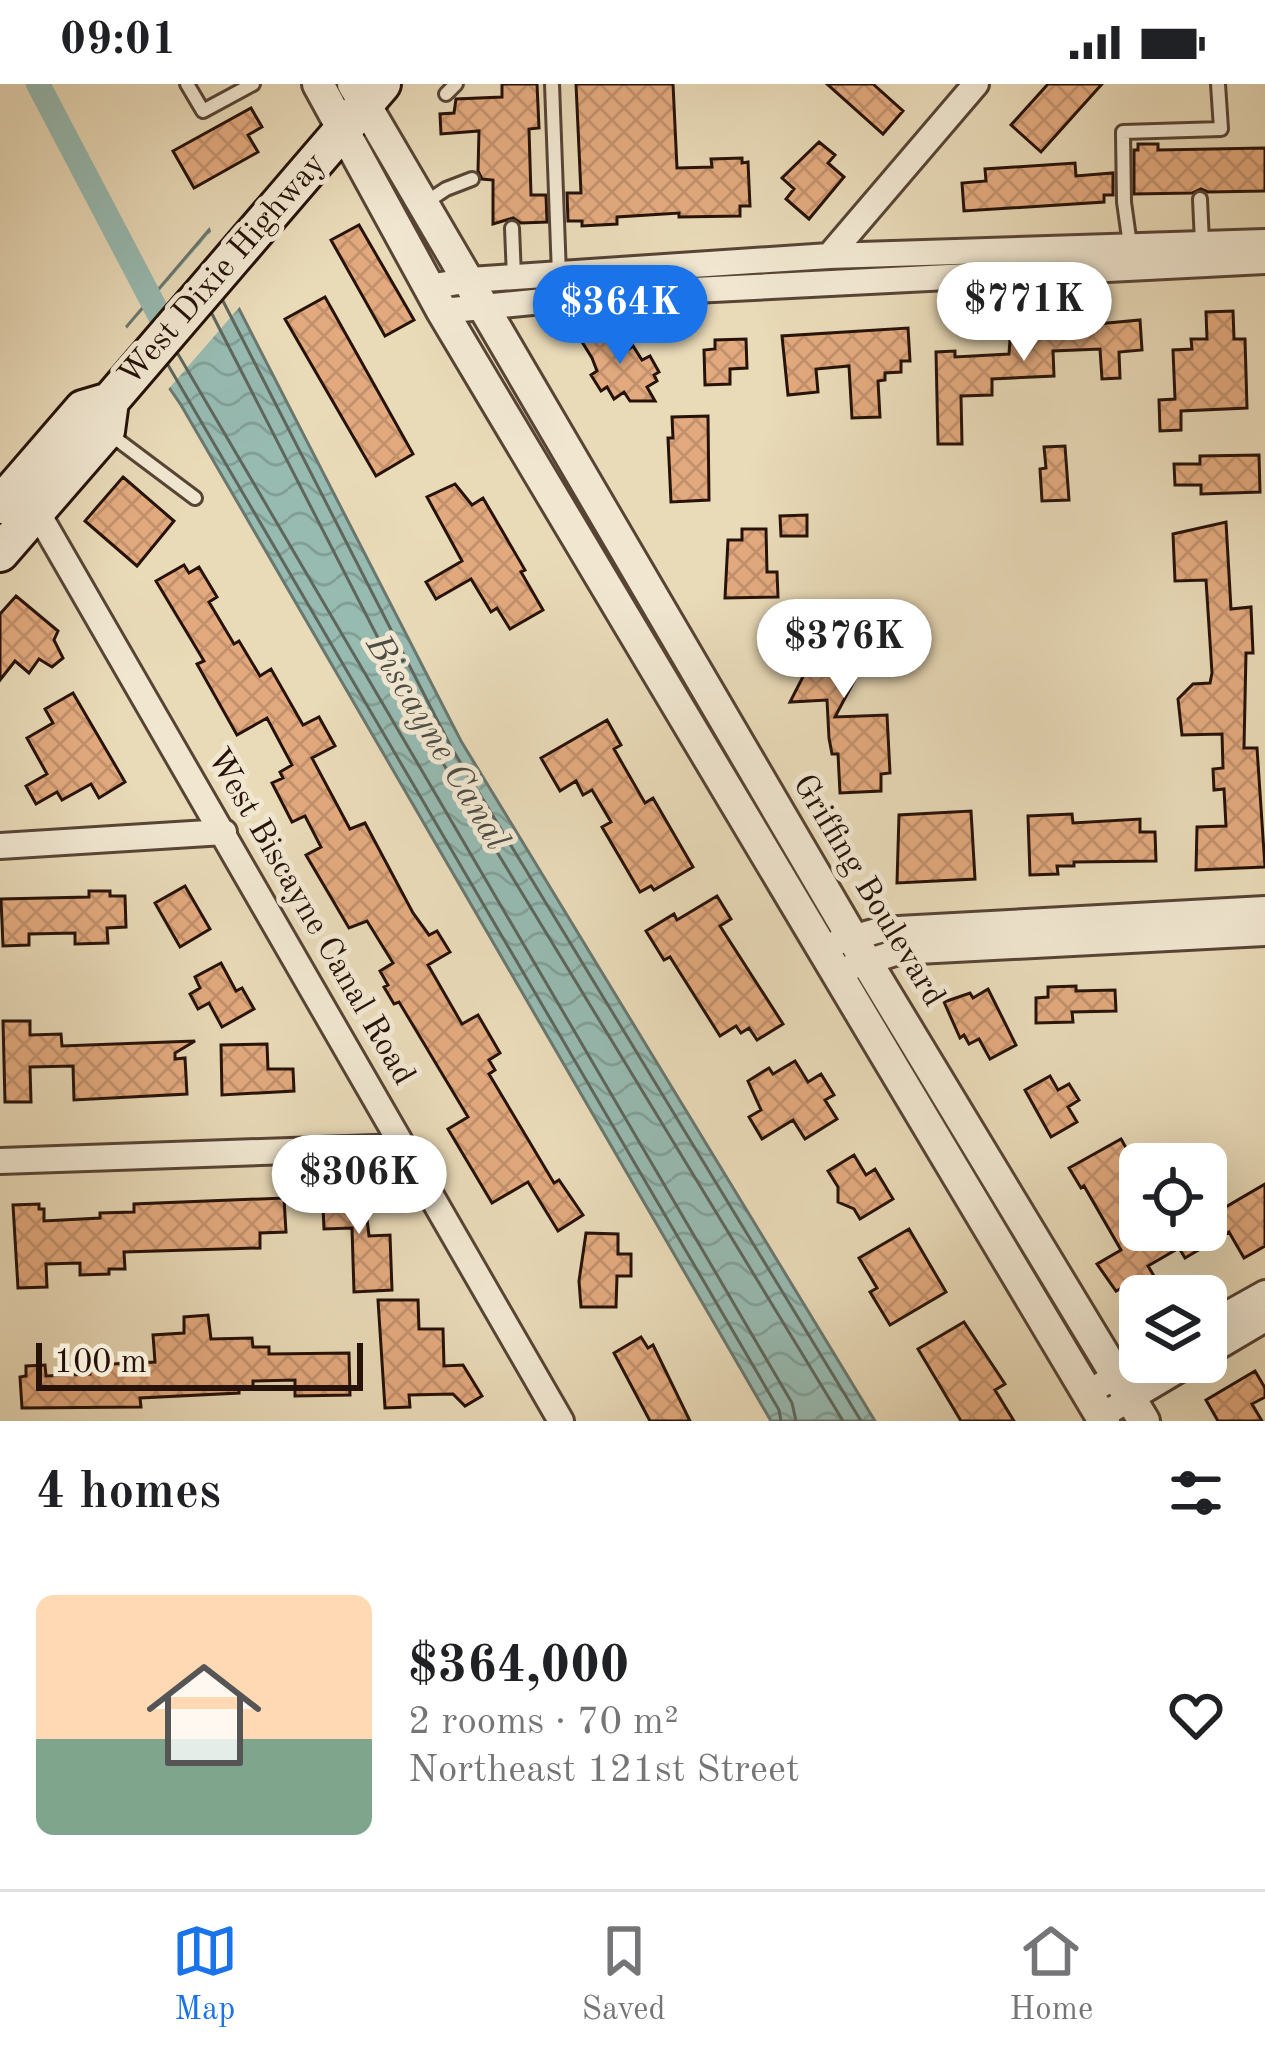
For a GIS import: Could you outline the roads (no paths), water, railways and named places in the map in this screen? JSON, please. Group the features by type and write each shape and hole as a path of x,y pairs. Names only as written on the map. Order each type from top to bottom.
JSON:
{"main road":[{"name":"West Dixie Highway","path":"0,553 18,508 108,416 361,100"}],"street":[{"name":"Griffing Boulevard","path":"318,84 361,100 477,292 1098,1410"},
{"path":"829,256 976,84"},
{"name":"Griffing Boulevard","path":"361,100 436,299 845,954 1133,1389"},
{"path":"477,292 514,278 829,256 1265,242"},
{"path":"436,299 477,292 614,294 1265,261"},
{"name":"West Biscayne Canal Road","path":"18,508 224,832 561,1421"},
{"path":"0,846 224,832"},
{"path":"845,954 880,930 1265,909"},
{"path":"845,954 1265,933"},
{"path":"0,1161 404,1147"},
{"path":"1227,1314 1265,1292"},
{"path":"1227,1342 1265,1319"},
{"path":"1098,1410 1133,1389"}],"lane":[{"path":"187,84 203,111 253,84"},
{"path":"553,84 559,275"},
{"path":"1130,247 1123,132 1221,129 1218,84"},
{"path":"424,204 472,179"},
{"path":"1200,199 1202,244"},
{"path":"512,228 514,278"},
{"path":"108,416 194,498"}],"water":[{"path":"209,230 239,309 461,741 875,1421 771,1421 181,405 127,326"}],"waterway":[{"name":"Biscayne Canal","path":"38,84 165,326"}]}
